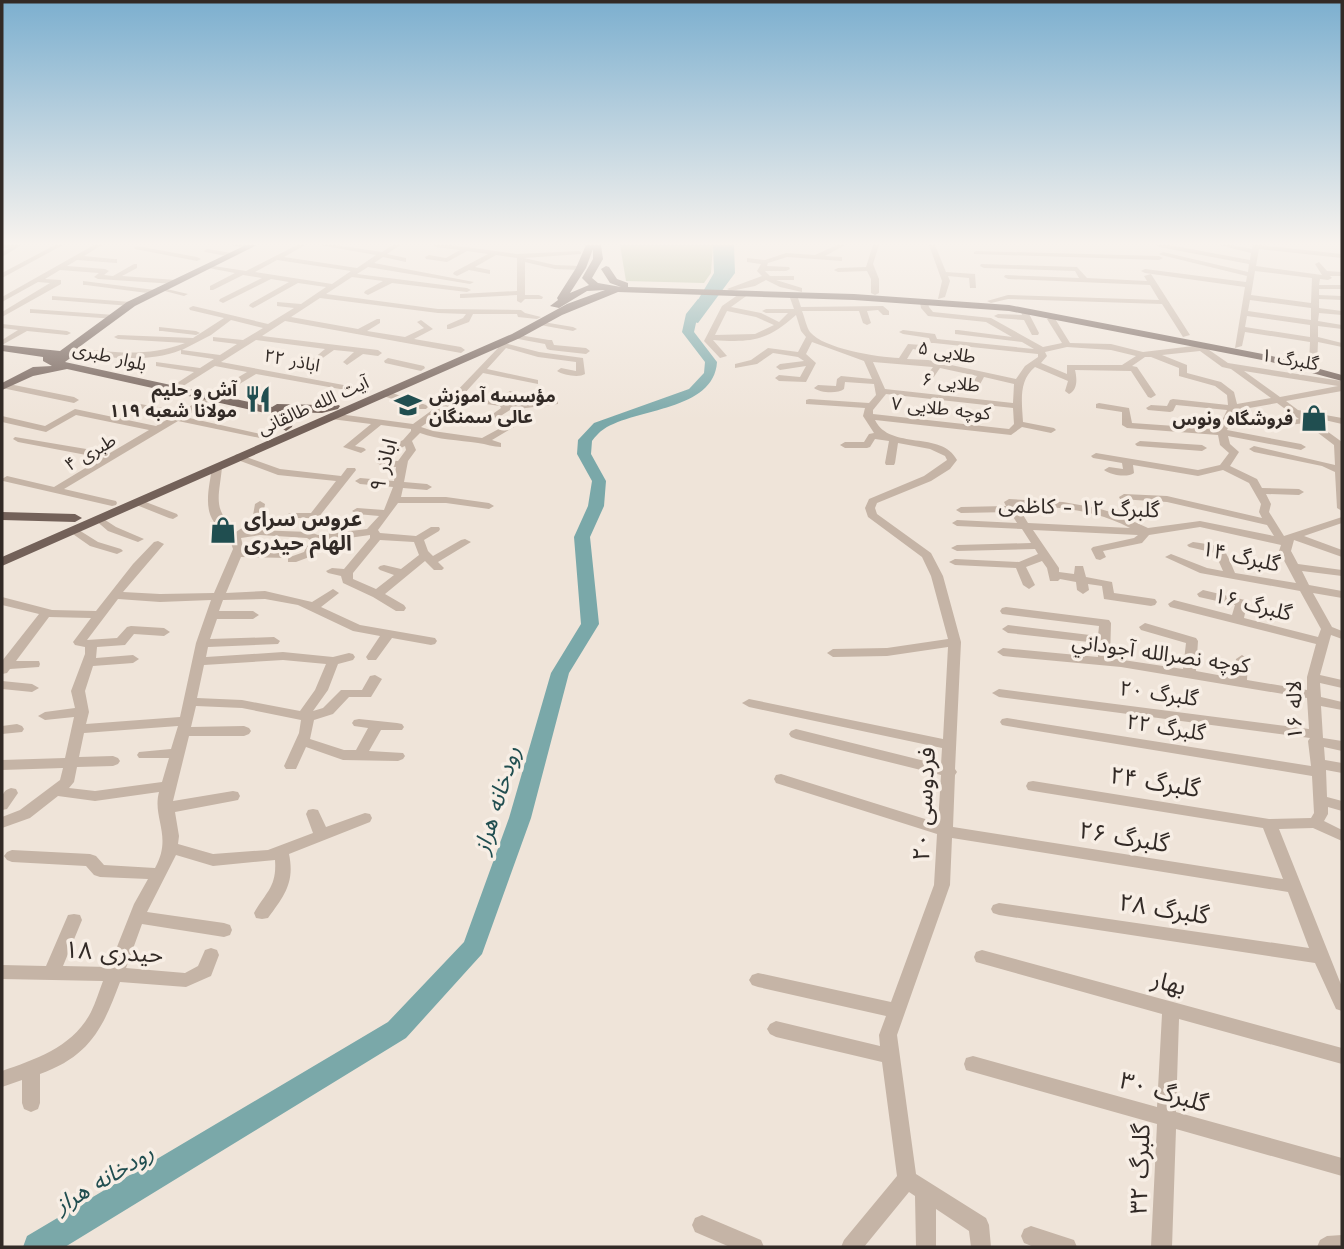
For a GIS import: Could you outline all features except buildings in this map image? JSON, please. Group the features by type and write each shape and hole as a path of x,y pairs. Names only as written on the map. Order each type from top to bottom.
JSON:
{"main road":[{"name":"آیت الله طالقانی","path":"557,309 560,303"},
{"name":"آیت الله طالقانی","path":"2,550 75,524 99,519 133,499 262,437 384,393 516,336 567,303"},
{"path":"557,309 575,303"},
{"path":"935,303 1024,314 1073,315 1342,371"},
{"path":"1004,303 1186,335 1342,378"},
{"path":"3,386 59,357 131,304"},
{"name":"آیت الله طالقانی","path":"170,482 217,467 365,392 538,320"},
{"name":"بلوار طبری","path":"2,347 59,357 217,396"},
{"name":"بلوار طبری","path":"59,357 88,369 281,411 332,411"},
{"path":"28,373 53,367 88,369"},
{"path":"281,411 288,416 286,427"},
{"name":"آیت الله طالقانی","path":"2,562 112,503 133,499"},
{"path":"2,516 75,524"}],"street":[{"path":"2,315 22,303"},
{"path":"122,303 131,304"},
{"path":"253,306 258,303"},
{"path":"180,385 304,303"},
{"path":"365,309 373,303"},
{"path":"375,303 438,311 521,312"},
{"path":"521,303 521,315 573,330"},
{"path":"723,356 708,341 725,308 732,303"},
{"path":"793,303 807,333 801,355"},
{"path":"766,311 856,303"},
{"path":"867,323 868,303"},
{"path":"871,303 886,313"},
{"path":"924,303 930,314 1028,341"},
{"path":"1166,303 1186,335"},
{"path":"1232,365 1246,303"},
{"path":"1308,303 1342,313"},
{"path":"280,304 300,306"},
{"path":"1312,364 1315,304"},
{"path":"193,308 269,327"},
{"path":"725,308 758,314 780,325 807,333"},
{"path":"710,337 746,340 757,334 771,333 796,310"},
{"path":"33,311 115,317"},
{"path":"436,345 446,339 446,330 466,320 471,311"},
{"path":"1244,313 1342,327"},
{"path":"998,316 1024,314 1035,333"},
{"path":"59,357 144,359 180,350 213,336 229,318"},
{"path":"282,318 461,350"},
{"path":"959,324 988,320 1041,351 1042,356 1036,364 1028,368 1019,382 1019,424 1016,430 1011,432"},
{"path":"1051,320 1068,345"},
{"path":"359,332 377,321"},
{"path":"406,340 429,329 421,322"},
{"path":"2,326 67,333"},
{"path":"2,347 27,328"},
{"path":"162,329 244,343"},
{"path":"1241,329 1342,345"},
{"path":"903,332 932,336 934,341 1041,351 1068,345 1111,347 1184,367 1182,374 1218,384 1231,394 1233,410 1224,420 1222,432 1225,445 1234,452 1224,467"},
{"name":"طلایی ۵","path":"807,333 816,341 868,359 902,360 983,371 1019,382"},
{"path":"516,336 549,342 550,346 586,351"},
{"path":"118,337 196,341"},
{"path":"254,337 378,353"},
{"path":"499,343 553,360 580,360 581,374 561,371"},
{"name":"اباذر ۹","path":"347,573 362,558 394,500 402,459 411,450 407,441 416,432 415,427 456,397 502,348 499,343"},
{"path":"902,360 911,346 922,348"},
{"path":"317,359 332,347"},
{"path":"1124,368 1148,355 1202,348 1219,362 1232,365 1341,445 1342,508"},
{"path":"738,366 754,362 771,350 801,355 812,363"},
{"path":"347,362 361,351"},
{"name":"اباذر ۲۲","path":"184,352 256,371 365,392"},
{"path":"952,368 957,356"},
{"path":"868,359 881,395 870,411 871,424 888,438 890,463"},
{"path":"388,361 421,368"},
{"path":"780,367 812,363"},
{"path":"779,378 803,380 812,363"},
{"path":"159,364 201,371"},
{"path":"1036,364 1073,380"},
{"path":"928,379 938,365"},
{"name":"گلبرگ ۱","path":"1232,365 1342,386"},
{"path":"1069,391 1073,380 1070,367 1124,368 1134,369 1152,395"},
{"path":"481,370 535,382"},
{"path":"217,396 256,371"},
{"path":"975,386 983,371"},
{"path":"818,388 840,389 841,379 879,386"},
{"path":"3,386 74,400"},
{"name":"طلایی ۶","path":"879,386 918,399 972,406 1018,406"},
{"path":"1151,408 1170,409 1173,402 1233,410 1342,386"},
{"path":"384,393 423,407"},
{"path":"510,394 530,400 531,405"},
{"name":"طبری ۴","path":"55,490 217,396"},
{"path":"456,397 503,404 507,408"},
{"path":"491,419 507,408 555,402"},
{"name":"کوچه طلایی ۷","path":"809,402 1011,432"},
{"path":"137,405 262,437"},
{"path":"1100,407 1126,410 1127,425 1222,432 1301,447"},
{"path":"440,410 459,415"},
{"path":"1233,410 1254,422"},
{"path":"332,411 415,427 469,444 484,441 509,427"},
{"path":"2,419 46,429 75,412 159,429"},
{"path":"1297,412 1342,421"},
{"path":"1283,424 1309,420"},
{"path":"361,450 348,447 379,422"},
{"path":"1019,424 1051,430"},
{"path":"1166,428 1172,446"},
{"path":"845,445 867,445 872,436 888,438"},
{"name":"فردوسی ۲۰","path":"888,438 943,450 952,460 929,477 873,501 870,508 872,515 879,522 927,555 937,576 955,642 942,885 888,1035 916,1185"},
{"path":"18,439 113,457"},
{"path":"401,464 384,457 407,441"},
{"path":"484,441 498,445"},
{"path":"1140,444 1202,448"},
{"path":"1254,449 1325,464 1342,471"},
{"path":"1096,456 1198,473 1224,467 1253,481 1266,504 1264,512 1270,523 1287,542 1294,567 1325,635"},
{"path":"238,457 256,466 301,475 342,479"},
{"path":"1110,470 1129,473 1127,461"},
{"path":"301,475 310,464"},
{"path":"2,1079 63,1055 84,1036 97,1017 136,917 168,858 171,836 164,798 190,702 202,643 239,549 233,536 218,519 213,506 217,467"},
{"path":"1165,467 1165,480"},
{"path":"293,515 314,516 351,470"},
{"path":"7,479 112,503"},
{"path":"360,481 427,487"},
{"path":"1258,491 1299,492"},
{"path":"1124,497 1167,499 1270,523"},
{"path":"133,499 173,516"},
{"path":"394,500 446,500 489,506"},
{"path":"1100,557 1097,549 1138,541 1146,532 1127,520 1103,511 1065,504 1009,502 1022,526 1053,568 1054,577 1108,584 1108,596 1151,602"},
{"path":"233,536 257,523 260,504"},
{"path":"961,510 1013,509"},
{"path":"357,511 387,513"},
{"path":"99,519 112,529 138,539"},
{"path":"1287,542 1340,522"},
{"name":"گلبرگ ۱۲ - کاظمی","path":"957,523 1146,532 1200,524 1342,554"},
{"path":"75,524 94,544 117,551"},
{"path":"233,536 260,532 310,536 316,539 373,534 418,539 435,529"},
{"path":"237,553 289,558 308,554 316,539"},
{"path":"418,539 432,561"},
{"path":"377,594 404,574 465,542"},
{"path":"158,544 135,566 79,642 121,642 131,630 164,632"},
{"path":"1193,545 1220,550 1231,576"},
{"path":"957,548 1041,551"},
{"path":"956,562 1020,565 1041,551"},
{"name":"گلبرگ ۱۴","path":"1171,557 1204,571 1342,594"},
{"path":"1020,565 1029,585"},
{"path":"1294,567 1342,573"},
{"path":"384,569 404,574"},
{"path":"332,571 347,573 347,581 400,608"},
{"path":"313,607 333,593"},
{"path":"1203,594 1241,603 1237,620"},
{"path":"115,595 218,598 265,595 313,607 357,628 431,641"},
{"path":"2,601 47,612 100,615"},
{"name":"گلبرگ ۱۶","path":"1174,604 1237,620 1325,635 1342,635"},
{"path":"1006,611 1105,623 1104,662"},
{"path":"3,667 47,612"},
{"path":"212,615 253,615"},
{"path":"1145,627 1192,641 1189,675"},
{"path":"1008,629 1105,640"},
{"path":"372,657 388,634"},
{"name":"لاله ۱۶","path":"1315,822 1321,814 1312,677 1325,635"},
{"path":"202,643 274,641"},
{"path":"833,653 887,652 955,642"},
{"path":"2,823 25,814 66,782 82,712 78,691 88,663 91,644"},
{"name":"كوچه نصرالله آجوداني","path":"1003,652 1104,662 1240,683 1342,706"},
{"path":"198,661 285,654 306,655 332,661 349,657"},
{"path":"88,663 133,659"},
{"path":"1240,683 1242,659"},
{"path":"292,766 302,741 305,717 321,690 332,661"},
{"path":"3,667 34,664"},
{"path":"1312,677 1342,684"},
{"path":"190,702 242,704 305,717 328,711 346,693 366,694 375,679"},
{"path":"2,685 33,688"},
{"name":"گلبرگ ۲۰","path":"999,693 1315,738 1342,747"},
{"path":"749,703 950,745"},
{"path":"45,716 82,712"},
{"name":"گلبرگ ۲۲","path":"1007,722 1318,768 1342,768"},
{"path":"359,723 397,727"},
{"path":"360,755 377,725"},
{"path":"79,729 184,726 244,731"},
{"path":"2,730 17,729"},
{"path":"796,734 950,772"},
{"path":"302,741 343,755 398,756"},
{"path":"144,755 177,753"},
{"path":"2,765 114,761"},
{"name":"گلبرگ ۲۶","path":"781,779 946,831 1294,887"},
{"path":"56,791 94,796 168,786"},
{"name":"گلبرگ ۲۴","path":"1033,786 1269,824"},
{"path":"166,807 233,796"},
{"path":"1320,800 1342,806"},
{"path":"313,814 321,834"},
{"path":"169,847 213,860 269,856 365,818"},
{"path":"1342,836 1315,822 1269,824 1342,1004"},
{"path":"262,913 284,884 286,870 281,850"},
{"path":"12,856 90,860 100,872 159,874"},
{"name":"گلبرگ ۲۸","path":"999,909 1321,957"},
{"path":"136,917 224,930"},
{"path":"52,973 74,920"},
{"name":"حیدری ۱۸","path":"2,972 114,974 186,980 205,971 211,955"},
{"name":"بهار","path":"982,957 1342,1056"},
{"path":"758,980 897,1011"},
{"name":"گلبرگ ۳۲","path":"1161,1247 1171,1009"},
{"path":"776,1029 890,1056"},
{"name":"گلبرگ ۳۰","path":"973,1064 1342,1167"},
{"path":"31,1069 31,1103"},
{"path":"851,1247 916,1185"},
{"path":"916,1185 926,1247"},
{"path":"916,1185 979,1225 981,1247"},
{"path":"702,1226 754,1247"},
{"path":"1031,1236 1067,1247"},
{"path":"1328,1247 1342,1246"}],"water":[{"path":"696,303 713,303 698,323 686,320"}],"waterway":[{"name":"رودخانه هراز","path":"38,1247 397,1030 474,947 520,818 560,673 590,624 582,537 596,506 599,481 584,454 585,440 599,426 694,392 710,374 711,362 688,332 692,314 700,303"}],"place":[{"name":"آش و حلیم مولانا شعبه ۱۱۹","path":"258,399"},
{"name":"مؤسسه آموزش عالی سمنگان","path":"408,405"},
{"name":"فروشگاه ونوس","path":"1314,418"},
{"name":"عروس سرای الهام حیدری","path":"223,530"}]}
